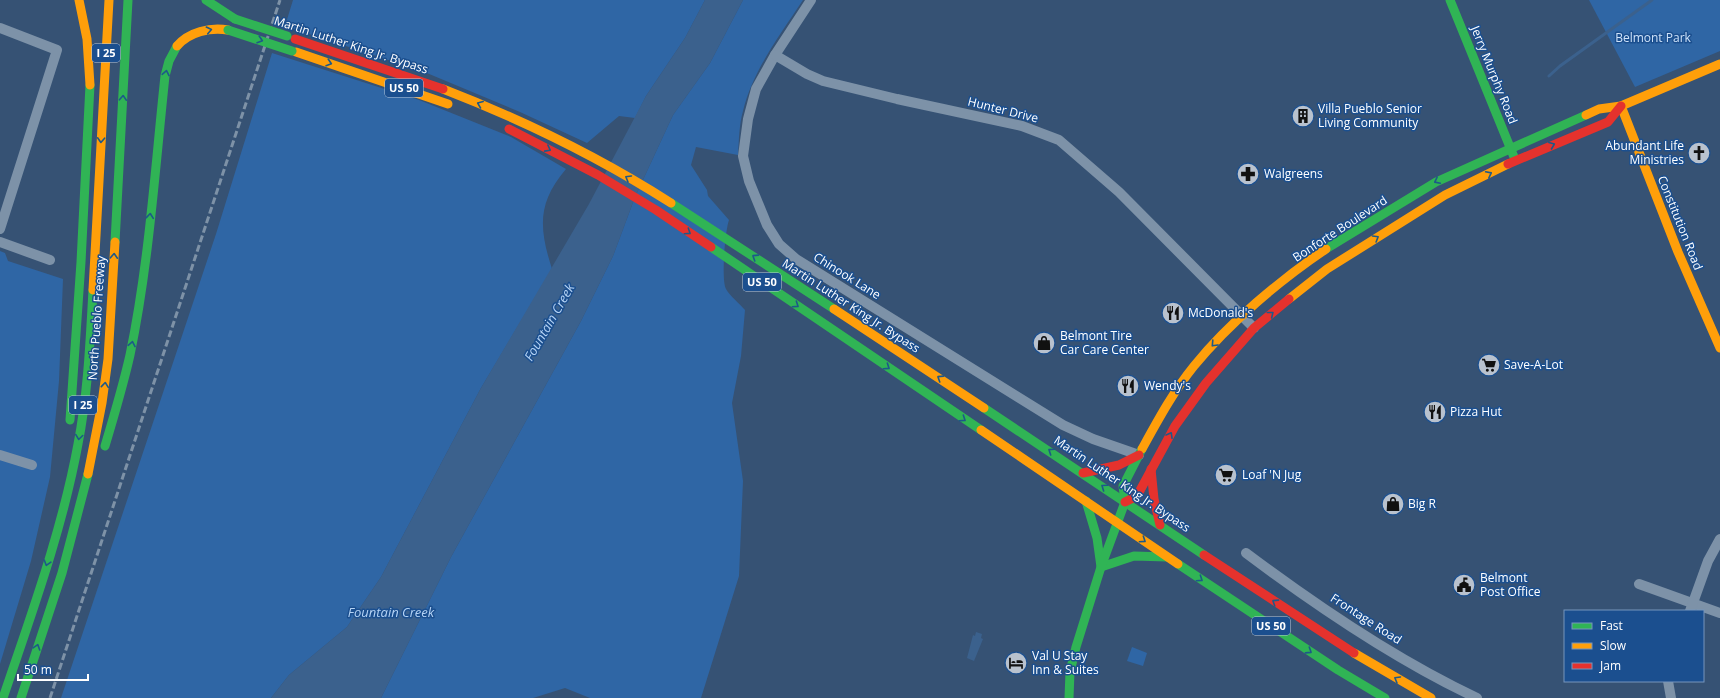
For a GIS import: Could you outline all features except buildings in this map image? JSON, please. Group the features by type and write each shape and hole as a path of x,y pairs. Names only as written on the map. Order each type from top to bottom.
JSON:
{"main road":[{"path":"68,429 81,262 90,75 87,39 79,0"},
{"name":"North Pueblo Freeway","path":"3,698 44,573 66,498 78,443 86,385 96,249 109,0"},
{"name":"North Pueblo Freeway","path":"21,698 77,519 96,442 104,399 108,359 128,0"},
{"name":"Martin Luther King Jr. Bypass","path":"206,0 235,19 425,82 516,118 578,149 662,197 1083,473 1343,646 1431,698"},
{"name":"Jerry Murphy Road","path":"1450,0 1516,160"},
{"name":"Martin Luther King Jr. Bypass","path":"77,519 98,467 117,409 132,345 141,296 165,76 168,64 177,46 191,34 212,28 228,30 457,107"},
{"name":"Bonforte Boulevard","path":"1069,698 1070,672 1076,647 1101,568 1125,502 1123,486 1163,410 1194,366 1241,316 1316,256 1338,241 1436,182 1599,109 1621,106 1720,64"},
{"name":"Bonforte Boulevard","path":"1125,502 1137,496 1186,409 1254,328 1327,269 1445,195 1516,160 1608,122 1621,106"},
{"name":"Constitution Road","path":"1621,106 1678,252 1715,327 1720,348"},
{"name":"US 50","path":"499,125 514,130 598,175 656,210 1117,523 1332,666 1385,698"},
{"path":"1083,473 1116,467 1128,463 1139,455"},
{"path":"64,463 66,498"},
{"path":"1151,469 1154,499 1160,525"},
{"path":"1086,501 1097,538 1101,568 1134,556 1168,557"}],"street":[{"name":"Chinook Lane","path":"811,0 775,55 756,89 748,119 743,156 749,180 767,225 779,244 796,259 1062,425 1092,439 1139,455"},
{"path":"0,28 57,50 0,229"},
{"name":"Hunter Drive","path":"775,55 806,74 823,81 897,99 1022,126 1059,140 1119,192 1254,328"},
{"path":"0,242 50,260"},
{"path":"0,455 32,465"},
{"path":"1692,607 1708,561 1720,539"},
{"name":"Frontage Road","path":"1246,553 1312,600 1416,666 1477,698"},
{"path":"1639,584 1692,607 1720,613"},
{"path":"1668,682 1672,698"}],"green space":[{"path":"293,0 705,0 685,38 646,96 635,118 619,116 587,143 520,112 422,71 285,26"},
{"path":"743,0 803,0 768,53 753,81 742,116 739,133 738,155 696,147 691,165 707,190 708,196 729,220 724,255 725,284 728,292 745,310 741,356 732,403 743,481 739,576 701,698 590,698 565,688 533,698 381,698 451,557 581,321 613,256 635,197 673,115 710,63"},
{"name":"Belmont Park","path":"1589,0 1720,0 1720,51 1635,87"},
{"path":"272,53 419,100 511,137 566,169 550,193 545,205 543,216 545,241 552,269 481,388 381,577 347,627 289,675 271,698 61,698 216,234"},
{"path":"0,251 5,253 8,261 63,279 59,381 50,477 31,561 0,664"},
{"path":"1132,647 1147,653 1143,666 1127,661"}],"water":[{"name":"Fountain Creek","path":"705,0 743,0 710,63 673,115 635,197 613,256 581,321 451,557 381,698 271,698 289,675 347,627 381,577 481,388 589,204 646,96 685,38"},
{"path":"976,632 982,634 981,638 983,639 974,661 967,658 973,635 975,636"}],"waterway":[{"path":"1549,76 1560,66 1652,0"}],"railway":[{"path":"50,698 280,0"}],"traffic: fast":[{"path":"115,242 128,0"},
{"path":"206,0 235,19"},
{"path":"1450,0 1514,157"},
{"path":"235,19 287,36"},
{"path":"228,30 292,51"},
{"path":"105,446 130,355 137,321 147,251 165,76 169,61 177,46"},
{"path":"70,420 81,262 90,85"},
{"path":"1326,249 1436,182 1586,115"},
{"path":"671,203 834,309"},
{"path":"711,247 981,430"},
{"path":"3,698 55,541 71,476 84,406 93,290"},
{"path":"984,408 1204,555"},
{"path":"1069,698 1070,672 1076,647 1101,567 1125,502 1123,486 1142,449"},
{"path":"21,698 62,573 88,474"},
{"path":"1086,501 1097,538 1101,567 1134,556 1167,557"},
{"path":"1178,564 1338,670 1385,698"}],"traffic: slow":[{"path":"79,0 87,39 90,85"},
{"path":"93,290 109,0"},
{"path":"177,46 188,37 200,32 214,29 228,30"},
{"path":"296,52 448,104"},
{"path":"1586,115 1599,109 1621,106 1720,64"},
{"path":"443,89 502,113 560,140 616,170 671,203"},
{"path":"1621,106 1678,252 1720,348"},
{"path":"1289,299 1327,269 1445,195 1508,164"},
{"path":"88,474 102,403 108,359 115,242"},
{"path":"1142,449 1179,386 1208,350 1239,318 1273,288 1326,249"},
{"path":"834,309 984,408"},
{"path":"981,430 1178,564"},
{"path":"1354,653 1431,698"}],"traffic: jam":[{"path":"295,39 443,89"},
{"path":"1508,164 1608,122 1621,106"},
{"path":"509,129 598,175 656,210 711,247"},
{"path":"1125,502 1137,496 1175,426 1206,383 1254,328 1289,299"},
{"path":"1083,473 1119,465 1139,455"},
{"path":"1151,469 1154,499 1160,525"},
{"path":"1204,555 1354,653"}],"place":[{"name":"Villa Pueblo Senior Living Community","path":"1303,116"},
{"name":"Abundant Life Ministries","path":"1699,153"},
{"name":"Walgreens","path":"1248,174"},
{"name":"McDonald's","path":"1173,313"},
{"name":"Belmont Tire Car Care Center","path":"1044,343"},
{"name":"Save-A-Lot","path":"1489,365"},
{"name":"Wendy's","path":"1128,386"},
{"name":"Pizza Hut","path":"1435,412"},
{"name":"Loaf 'N Jug","path":"1226,475"},
{"name":"Big R","path":"1393,504"},
{"name":"Belmont Post Office","path":"1464,585"},
{"name":"Val U Stay Inn & Suites","path":"1016,663"}]}
